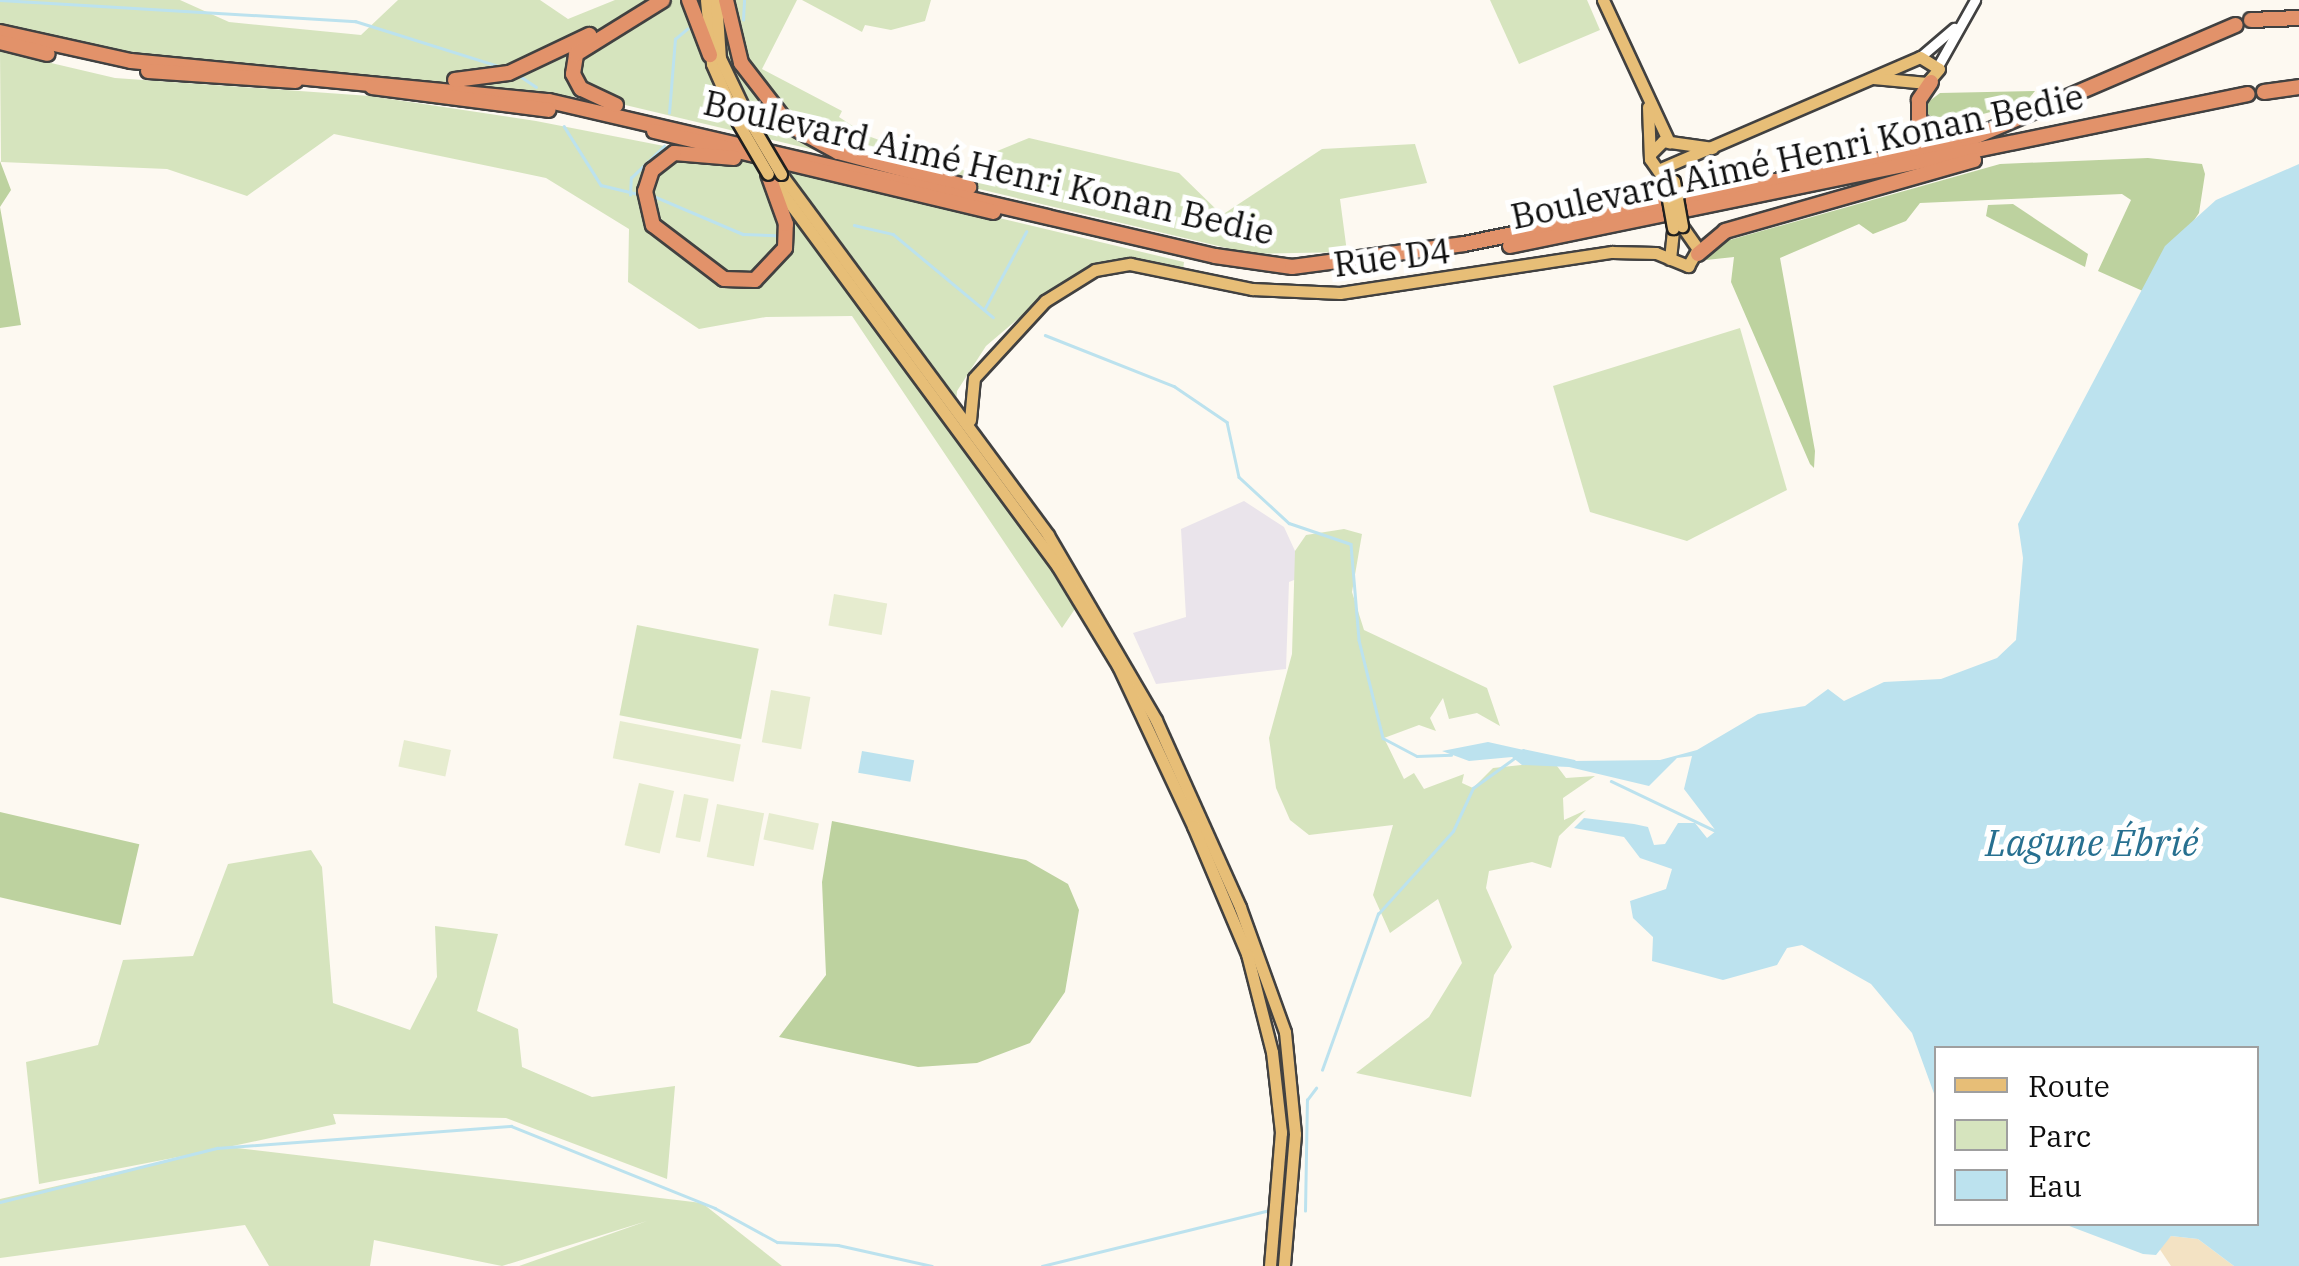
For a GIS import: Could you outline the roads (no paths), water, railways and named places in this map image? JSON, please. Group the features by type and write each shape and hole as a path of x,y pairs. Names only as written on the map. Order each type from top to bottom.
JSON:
{"highway":[{"path":"410,82 516,70 652,0"},
{"path":"663,0 582,46 572,74 598,100 699,130"},
{"path":"689,0 710,55"},
{"path":"726,0 750,80 789,126 820,145 1123,233"},
{"name":"Boulevard Aimé Henri Konan Bedie","path":"0,42 124,70 549,106 699,130 1258,264 1338,266 1927,151 2006,126 2243,23 2299,18"},
{"name":"Boulevard Aimé Henri Konan Bedie","path":"0,32 132,61 410,82 529,98 571,114 1213,264 1339,274 2299,86"},
{"path":"1924,82 1916,114 1932,133 2006,126"},
{"path":"1698,254 1725,232 2046,136"},
{"path":"774,174 786,224 785,248 774,268 744,283 724,279 662,234 645,194 661,160 689,150 852,179"}],"main road":[{"path":"706,0 710,55 738,120 1095,624 1222,891 1266,1019 1275,1069 1280,1151 1270,1266"},
{"path":"716,0 720,58 774,174 972,427 1125,656 1252,936 1290,1070 1294,1164 1284,1266"},
{"path":"1604,0 1648,102 1671,143 1679,233 1670,259"},
{"path":"1648,102 1650,154 1658,170 1672,174 1712,148 1918,58 1938,66 1924,82"},
{"path":"1918,58 1924,82"},
{"path":"1873,78 1924,82"},
{"path":"1650,154 1671,143 1712,148"},
{"path":"1679,233 1698,254"},
{"name":"Rue D4","path":"972,427 969,388 1002,344 1068,284 1111,266 1340,294 1612,252 1670,259 1688,266 1698,254"}],"street":[{"path":"1938,66 1956,26 1975,0"},
{"path":"1918,58 1956,26"}],"water":[{"name":"Lagune Ébrié","path":"2299,164 2299,1266 2234,1266 2198,1239 2171,1236 2156,1255 2143,1254 2069,1226 2259,1226 2259,1046 1934,1046 1934,1094 1912,1033 1871,984 1802,945 1787,948 1777,965 1723,980 1652,961 1653,937 1633,918 1630,901 1666,889 1672,869 1640,858 1624,837 1574,828 1584,818 1634,824 1648,827 1654,845 1665,844 1678,823 1695,823 1707,838 1716,831 1684,789 1692,756 1677,758 1649,786 1569,767 1522,765 1512,757 1469,761 1442,751 1488,742 1573,761 1660,760 1697,750 1758,714 1805,706 1828,689 1844,701 1884,682 1941,679 1997,658 2016,640 2023,558 2018,524 2165,246 2216,200"},
{"path":"862,751 914,760 910,782 858,773"}],"waterway":[{"path":"0,0 355,21 505,68"},
{"path":"743,20 744,0"},
{"path":"669,113 675,39 687,29"},
{"path":"517,74 536,87"},
{"path":"564,126 601,185 642,195"},
{"path":"630,195 631,178 664,146"},
{"path":"651,195 743,234 775,235"},
{"path":"854,225 893,234 993,317"},
{"path":"984,310 1026,232"},
{"path":"1045,335 1174,386 1227,422 1239,477 1289,523 1351,544 1359,640 1383,738 1417,756 1451,755"},
{"path":"1523,750 1574,761"},
{"path":"1322,1070 1378,914 1453,831 1473,788 1516,757"},
{"path":"1611,781 1716,831"},
{"path":"1305,1211 1307,1100 1316,1088"},
{"path":"0,1202 217,1148 511,1126 715,1208 777,1242 838,1245 932,1266"},
{"path":"1042,1266 1266,1211"}]}
